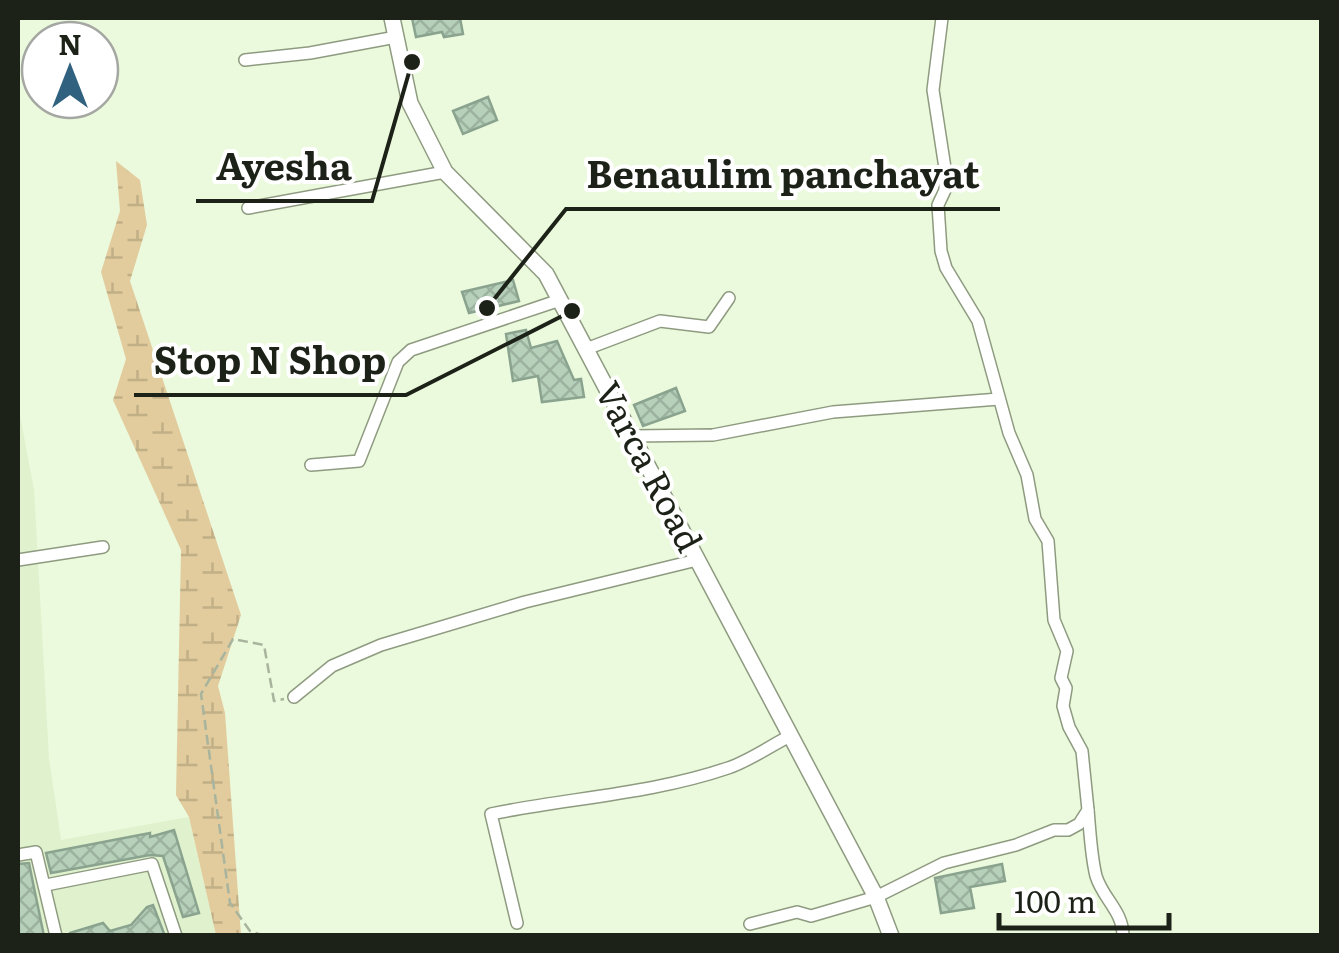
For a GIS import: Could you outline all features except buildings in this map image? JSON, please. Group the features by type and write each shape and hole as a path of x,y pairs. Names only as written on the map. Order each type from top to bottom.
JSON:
{"main road":[{"name":"Varca Road","path":"392,18 410,104 445,172 546,274 876,898 891,936"}],"street":[{"path":"942,18 933,90 945,168 945,190 938,205 941,250 946,268 978,320 999,399 1027,475 1035,519 1048,540 1054,620 1067,651 1061,678 1066,688 1063,706 1082,751 1096,876 1104,896 1118,912 1123,936"},
{"path":"245,60 396,37"},
{"path":"248,208 445,172"},
{"path":"586,348 660,321 709,327 728,298"},
{"path":"311,465 359,461 398,362 411,350 560,300"},
{"path":"632,436 713,435 833,412 999,399"},
{"path":"18,560 102,547"},
{"path":"294,697 332,666 382,645 525,602 697,560"},
{"path":"516,923 491,814 552,801 601,797 729,768 790,736"},
{"path":"750,924 797,912 811,916 876,898 944,863 1016,845 1054,830 1068,830 1079,824 1088,810"},
{"path":"18,854 36,852 56,936"},
{"path":"46,884 152,864 176,936"}],"path":[{"path":"265,936 250,930 230,903 202,694 232,639 264,646 274,701 294,697"}],"shaded area":[{"path":"18,405 34,490 49,759 61,840 189,817 216,935 18,935"}],"green space":[{"path":"116,161 140,180 147,225 130,281 241,615 218,686 225,713 241,935 216,935 189,817 176,795 181,550 113,400 126,359 101,272 120,211"}],"place":[{"name":"Ayesha","path":"412,62"},
{"name":"Benaulim panchayat","path":"487,308"},
{"name":"Stop N Shop","path":"572,311"}]}
